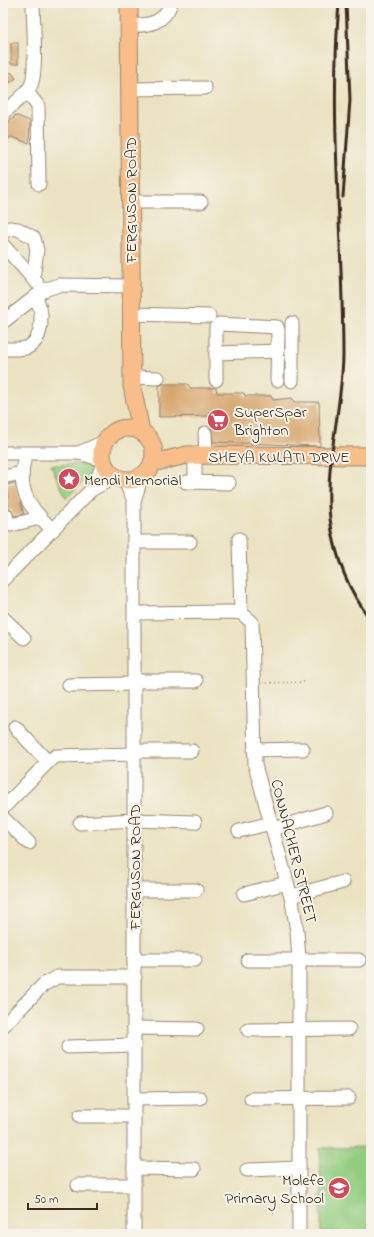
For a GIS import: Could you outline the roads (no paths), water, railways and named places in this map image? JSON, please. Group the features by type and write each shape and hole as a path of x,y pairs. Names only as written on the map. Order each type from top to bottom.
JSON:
{"main road":[{"name":"FERGUSON ROAD","path":"129,3 132,377 133,398 144,434"},
{"name":"FERGUSON ROAD","path":"120,428 133,398"},
{"path":"120,428 130,428 144,434 154,450 147,469 133,479 119,478 106,468 103,461 102,449 104,442 112,433 120,428"},
{"name":"SHEYA KULATI DRIVE","path":"144,434 159,446 196,455 371,456"},
{"name":"SHEYA KULATI DRIVE","path":"147,469 196,455"}],"street":[{"path":"3,113 27,92 32,84 34,69 33,3"},
{"path":"129,26 156,23 165,16 171,3"},
{"path":"130,88 205,88"},
{"path":"27,92 38,106 39,184"},
{"path":"130,202 201,202"},
{"path":"3,233 8,228 18,228 34,238 37,250 33,279"},
{"path":"3,245 33,279 39,294 40,316 39,332 35,341 24,348 3,349"},
{"path":"3,322 39,294 59,285 131,286"},
{"path":"131,314 208,316"},
{"path":"292,323 292,381"},
{"path":"216,380 216,328 219,324 277,327 278,351 276,380"},
{"path":"216,353 278,351"},
{"path":"132,377 158,378"},
{"path":"205,433 196,455 191,482 229,483"},
{"path":"79,453 104,442"},
{"path":"3,453 79,453 103,461 94,488"},
{"path":"26,454 22,473 26,496 40,518 53,530"},
{"name":"FERGUSON ROAD","path":"134,1234 134,501 147,469"},
{"path":"3,477 22,473"},
{"path":"3,580 94,488 119,478"},
{"name":"FERGUSON ROAD","path":"119,478 134,501"},
{"path":"6,515 8,523 13,526 40,518"},
{"path":"135,613 241,613 239,539"},
{"path":"134,542 190,542"},
{"name":"CONNACHER STREET","path":"241,613 252,622 255,765 296,918 299,960 299,1234"},
{"path":"3,618 24,638"},
{"path":"69,685 196,681"},
{"path":"15,727 48,762"},
{"path":"254,750 303,749"},
{"path":"3,808 48,762 56,756 192,751"},
{"path":"239,831 272,826 326,813"},
{"path":"3,818 29,843"},
{"path":"80,823 134,820 195,822"},
{"path":"291,896 343,882"},
{"path":"244,894 287,883"},
{"path":"134,890 196,890"},
{"path":"134,960 195,960"},
{"path":"248,960 358,960"},
{"path":"5,1019 43,985 57,977 134,977"},
{"path":"134,1028 198,1029"},
{"path":"248,1030 349,1029"},
{"path":"68,1047 134,1045"},
{"path":"134,1099 200,1098"},
{"path":"251,1099 349,1098"},
{"path":"80,1116 134,1116"},
{"path":"134,1168 194,1169"},
{"path":"246,1170 299,1168"},
{"path":"78,1185 134,1185"}],"tunnel":[{"path":"3,503 6,515"}],"railway":[{"path":"339,3 335,91 343,356 340,397 329,479 329,500 332,533 339,560 349,585 371,620"},
{"path":"343,197 350,100 346,3"}],"place":[{"name":"SuperSpar Brighton","path":"218,420"},
{"name":"Mendi Memorial","path":"69,479"},
{"name":"Molefe Primary School","path":"339,1188"}]}
